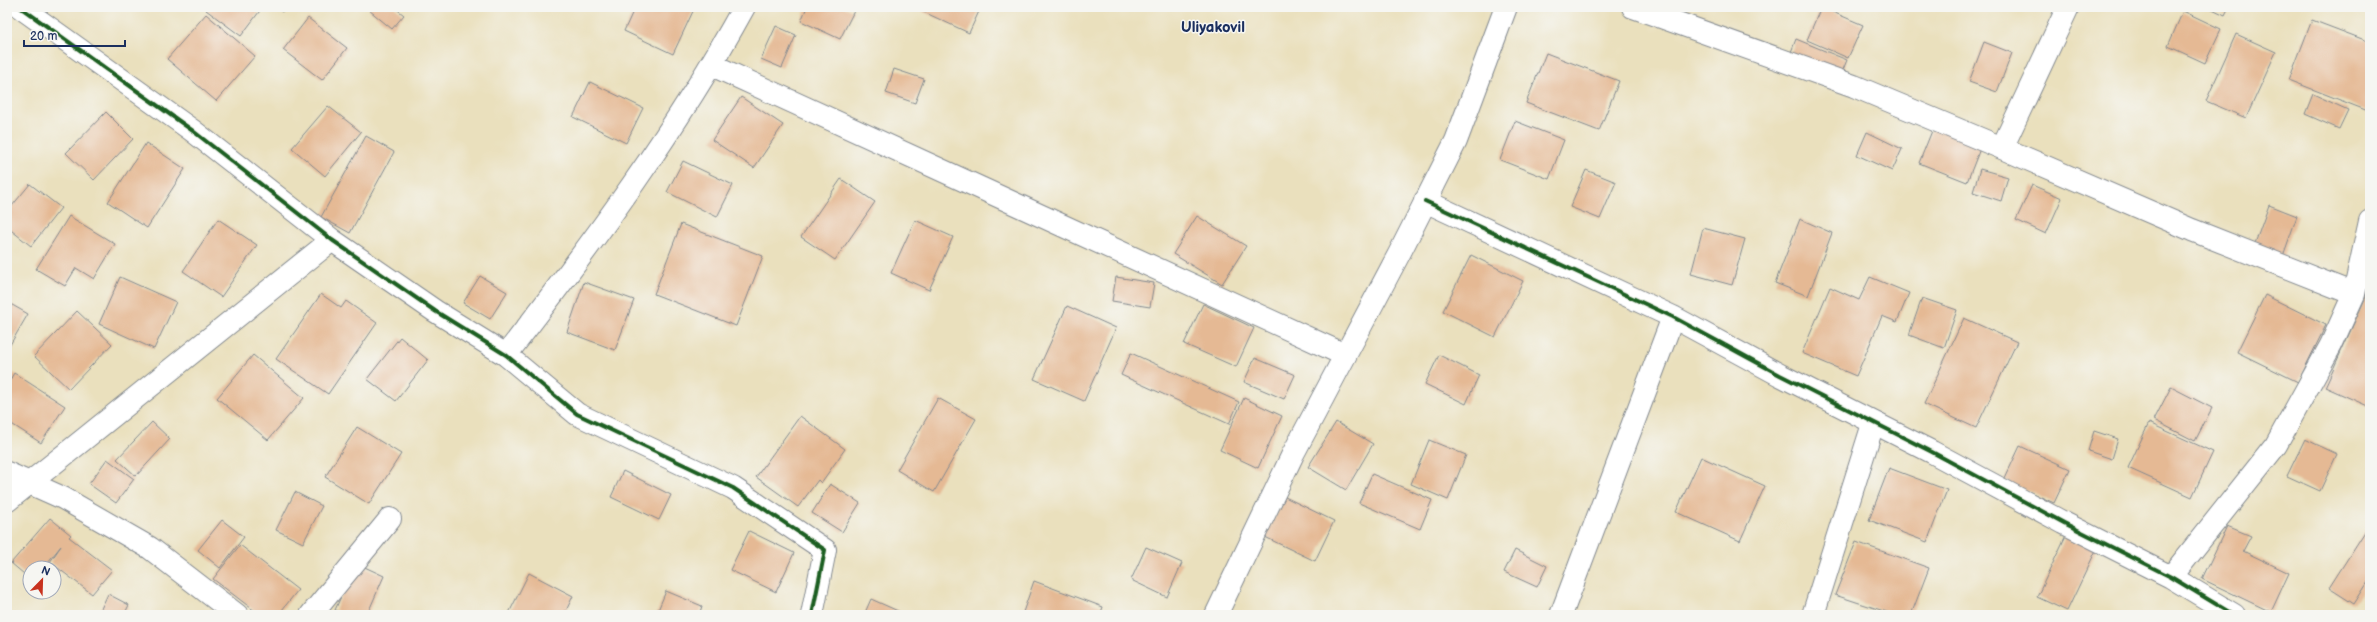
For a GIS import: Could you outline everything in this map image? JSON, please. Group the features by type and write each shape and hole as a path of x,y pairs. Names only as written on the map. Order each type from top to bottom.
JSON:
{"street":[{"path":"20,7 194,131 332,240 435,311 506,355 577,414 733,488 825,550 812,615"},
{"path":"506,355 602,230 712,65 744,7"},
{"path":"1216,615 1293,454 1456,141 1506,7"},
{"path":"1633,7 1854,86 2192,230 2354,294"},
{"path":"2002,148 2068,7"},
{"path":"712,65 1345,355"},
{"path":"1425,201 1673,317 1874,424 1932,452 2064,523 2171,577 2234,615"},
{"path":"2171,577 2276,445 2331,345 2354,294 2370,221"},
{"path":"7,502 332,240"},
{"path":"1561,615 1673,317"},
{"path":"1813,615 1874,424"},
{"path":"7,473 70,502 150,548 237,615"},
{"path":"311,615 390,519"}],"building":[{"path":"209,7 262,8 241,36 206,10"},
{"path":"275,7 286,7 282,12"},
{"path":"372,7 394,7 404,15 392,29 369,10"},
{"path":"635,7 695,7 673,54 624,31"},
{"path":"807,7 844,7 854,11 840,39 801,21"},
{"path":"913,7 981,7 969,33"},
{"path":"1821,7 1863,25 1848,58 1807,40"},
{"path":"2208,7 2229,7 2225,15"},
{"path":"2183,11 2221,29 2205,63 2168,46"},
{"path":"206,14 255,56 216,101 167,59"},
{"path":"308,18 347,48 322,80 283,50"},
{"path":"2312,20 2370,42 2368,111 2289,80"},
{"path":"776,26 796,35 782,68 761,59"},
{"path":"2236,34 2276,52 2246,118 2206,101"},
{"path":"1796,39 1847,60 1835,89 1785,68"},
{"path":"1984,42 2012,53 1997,92 1969,82"},
{"path":"1546,53 1619,81 1599,131 1526,103"},
{"path":"894,69 924,79 915,103 886,93"},
{"path":"590,82 643,108 626,143 573,117"},
{"path":"2313,94 2348,110 2339,129 2305,114"},
{"path":"741,97 783,125 754,168 712,140"},
{"path":"328,106 361,132 325,176 292,148"},
{"path":"106,112 133,139 94,180 66,153"},
{"path":"1515,121 1564,140 1549,179 1500,160"},
{"path":"1936,121 1983,141 1967,182 1919,163"},
{"path":"1867,132 1902,149 1892,171 1857,155"},
{"path":"366,136 394,152 350,233 321,217"},
{"path":"146,143 185,169 147,228 108,202"},
{"path":"683,161 733,185 717,217 667,192"},
{"path":"1980,169 2008,177 2001,201 1973,192"},
{"path":"1586,170 1616,182 1600,219 1570,207"},
{"path":"841,179 875,202 835,260 801,237"},
{"path":"30,184 61,208 31,246 7,227 7,212"},
{"path":"2032,185 2062,198 2046,234 2016,220"},
{"path":"2269,205 2297,216 2282,259 2253,249"},
{"path":"69,216 115,244 94,279 76,268 65,286 36,269"},
{"path":"1197,216 1246,246 1222,284 1173,254"},
{"path":"218,219 257,245 221,297 183,271"},
{"path":"1800,219 1832,233 1808,296 1775,283"},
{"path":"915,220 953,237 929,290 891,273"},
{"path":"681,224 763,256 736,326 654,294"},
{"path":"1703,228 1745,239 1732,285 1691,274"},
{"path":"1471,255 1523,281 1495,337 1443,311"},
{"path":"480,276 507,292 490,319 463,303"},
{"path":"120,277 176,302 154,349 99,324"},
{"path":"1116,277 1154,283 1150,307 1112,301"},
{"path":"1870,277 1909,293 1897,322 1882,316 1856,376 1802,353 1830,287 1859,300"},
{"path":"584,282 634,300 615,350 567,332"},
{"path":"2370,288 2370,407 2325,387"},
{"path":"321,294 341,308 346,301 377,323 328,394 276,359"},
{"path":"2265,295 2326,325 2298,382 2237,352"},
{"path":"1922,298 1957,310 1944,348 1909,335"},
{"path":"7,302 28,314 7,350"},
{"path":"1203,304 1254,328 1236,367 1184,344"},
{"path":"1067,306 1116,328 1084,401 1034,379"},
{"path":"77,311 112,344 69,389 34,356"},
{"path":"1964,318 2017,342 1976,428 1924,404"},
{"path":"400,337 428,360 396,401 367,379"},
{"path":"1131,353 1239,402 1229,424 1121,375"},
{"path":"253,355 304,398 268,440 217,398"},
{"path":"1439,355 1479,375 1466,404 1425,384"},
{"path":"1255,358 1295,375 1284,399 1244,382"},
{"path":"14,373 65,406 41,443 7,421 7,385"},
{"path":"2171,387 2212,408 2195,441 2154,420"},
{"path":"938,398 976,419 934,492 897,470"},
{"path":"1244,398 1282,416 1258,468 1220,450"},
{"path":"800,416 845,449 821,483 818,480 798,507 756,477"},
{"path":"152,422 170,439 136,476 117,459"},
{"path":"1336,422 1373,444 1346,490 1308,467"},
{"path":"2149,423 2213,452 2192,497 2128,468"},
{"path":"357,427 401,454 369,504 325,477"},
{"path":"2094,431 2118,439 2112,459 2088,451"},
{"path":"2305,439 2337,454 2320,491 2287,476"},
{"path":"1429,440 1466,455 1448,500 1411,484"},
{"path":"2020,446 2070,469 2054,503 2004,480"},
{"path":"1701,457 1765,486 1740,541 1676,512"},
{"path":"107,459 134,479 116,503 89,484"},
{"path":"1889,468 1947,490 1927,542 1869,520"},
{"path":"623,471 671,495 659,520 611,497"},
{"path":"1372,474 1432,500 1420,529 1359,503"},
{"path":"830,484 860,503 842,532 812,513"},
{"path":"295,492 322,506 303,543 276,530"},
{"path":"1285,497 1334,521 1315,561 1265,537"},
{"path":"50,518 71,535 69,537 112,570 92,594 62,571 62,560 51,560 61,546 50,560 22,560 22,572 11,563"},
{"path":"222,520 244,537 220,568 198,550"},
{"path":"2227,526 2251,536 2243,551 2289,573 2271,612 2202,579"},
{"path":"2366,530 2370,532 2370,579 2354,604 2329,588"},
{"path":"749,531 794,553 776,592 730,570"},
{"path":"2068,531 2098,546 2067,611 2037,597"},
{"path":"1856,542 1929,568 1911,615 1896,615 1835,595"},
{"path":"240,545 298,590 278,615 260,615 213,579"},
{"path":"1146,547 1182,563 1167,597 1131,580"},
{"path":"1515,550 1547,566 1537,587 1504,572"},
{"path":"356,563 384,576 367,615 347,615 335,610"},
{"path":"529,573 573,596 564,615 508,615"},
{"path":"1034,581 1103,607 1100,615 1022,615"},
{"path":"666,591 702,606 699,615 656,615"},
{"path":"108,594 129,605 124,615 98,615"},
{"path":"871,599 907,615 864,615"}],"cycle path":[{"path":"20,7 193,131 332,240 435,311 506,355 577,414 733,488 825,550 812,615"},
{"path":"1425,201 1673,317 1780,375 1932,452 2064,523 2171,577 2234,615"}],"district":[{"name":"Uliyakovil","path":"1213,27"}]}
